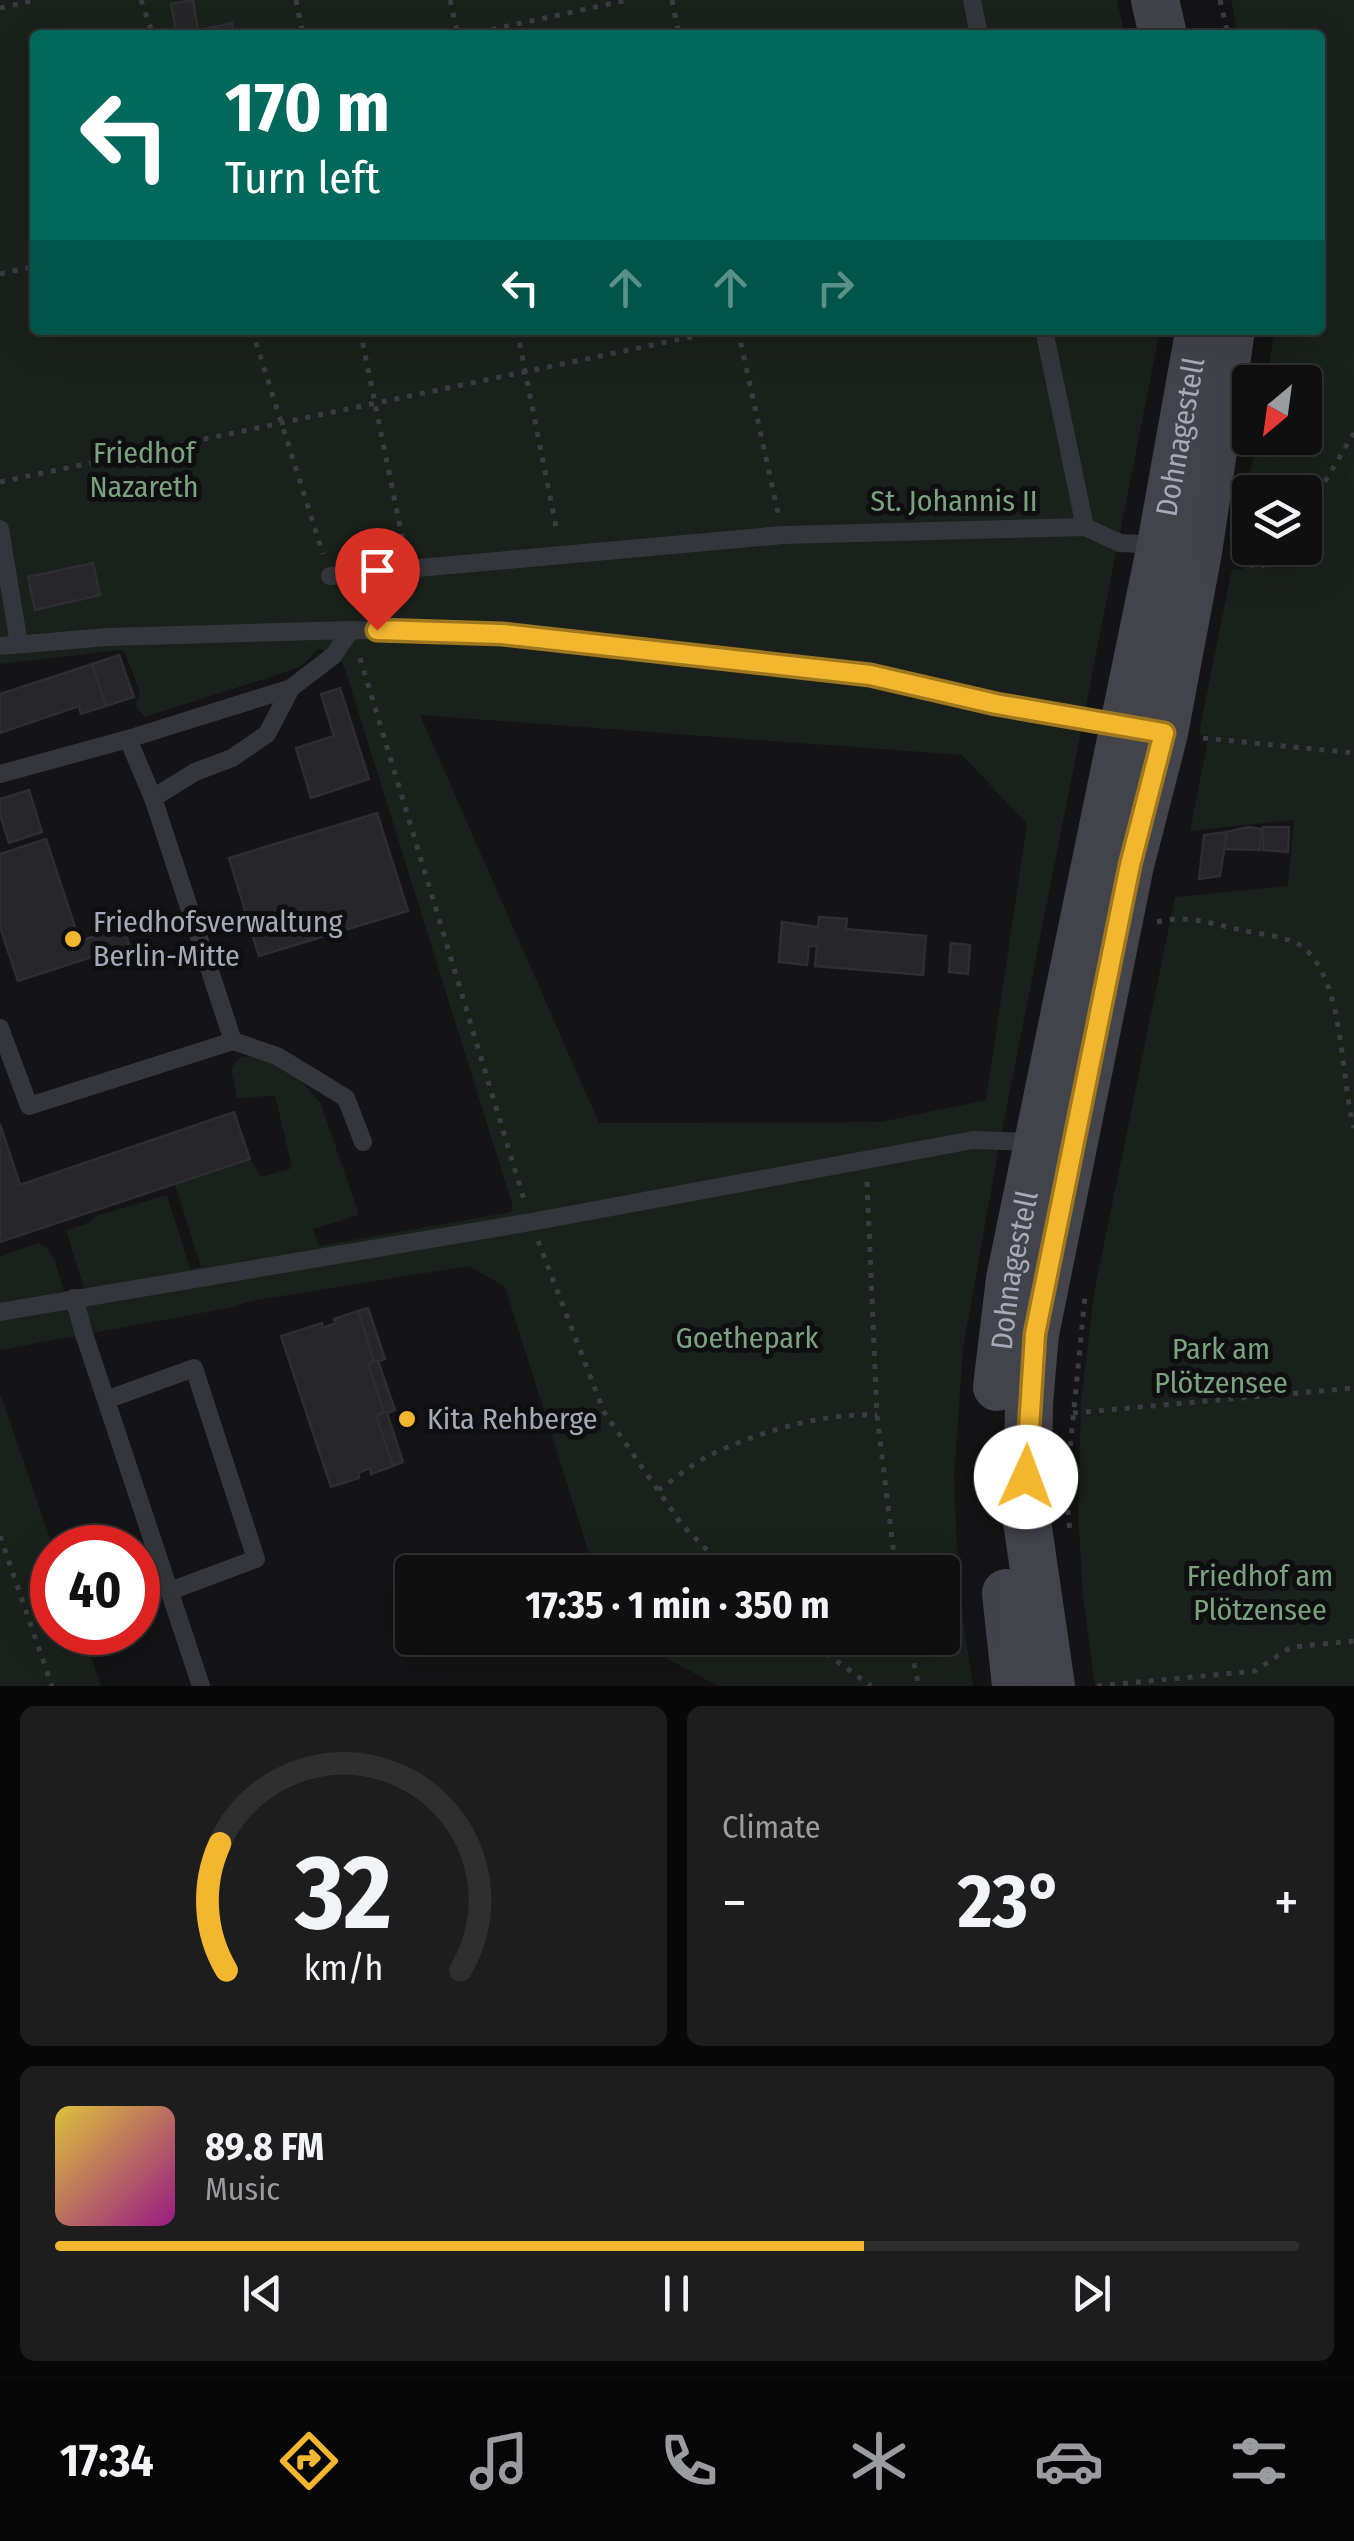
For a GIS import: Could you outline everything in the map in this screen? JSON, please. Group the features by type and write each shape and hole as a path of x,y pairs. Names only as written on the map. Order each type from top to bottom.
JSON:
{"street":[{"path":"1155,0 1162,30"},
{"path":"1189,0 1196,30"},
{"name":"Dohnagestell","path":"1179,548 1200,335"},
{"name":"Dohnagestell","path":"1052,1686 1013,1402 1010,1280 1056,1145 1120,913 1144,729 1179,548 1231,335"},
{"name":"Dohnagestell","path":"1013,1402 994,1479 1016,1686"}],"lane":[{"path":"972,0 978,30"},
{"path":"1045,335 1086,527"},
{"path":"330,576 783,535 1086,527 1120,542 1179,548"},
{"path":"0,529 10,645 351,630 502,634 833,670 1144,729"},
{"path":"0,774 291,688 333,656 351,630"},
{"path":"153,798 195,772 232,758 268,734 291,688"},
{"path":"128,739 153,798 233,1041"},
{"path":"0,1028 29,1106 233,1041 277,1056 346,1098 363,1142"},
{"path":"0,1312 530,1222 973,1140 1056,1145"},
{"path":"74,1298 201,1686"},
{"path":"106,1400 194,1368 256,1559 170,1591"}],"path":[{"path":"0,8 36,0"},
{"path":"141,0 151,30"},
{"path":"296,0 302,30"},
{"path":"450,0 457,30"},
{"path":"489,30 628,0"},
{"path":"672,0 678,30"},
{"path":"1220,0 1227,30"},
{"path":"0,274 30,267"},
{"path":"254,335 330,576"},
{"path":"361,335 409,569"},
{"path":"518,335 561,554"},
{"path":"0,482 702,335"},
{"path":"739,335 783,535"},
{"path":"1322,487 1354,433"},
{"path":"1179,548 1232,560"},
{"path":"351,630 530,1222 604,1412 682,1525 712,1555"},
{"path":"1225,740 1354,749"},
{"path":"1120,913 1155,922 1172,918 1198,920 1298,943 1318,962 1331,997 1354,1129"},
{"path":"866,1158 876,1416 894,1555"},
{"path":"1069,1465 1086,1288"},
{"path":"1082,1412 1354,1388"},
{"path":"658,1490 707,1457 738,1444 844,1414 876,1416"},
{"path":"1067,1500 1072,1548"},
{"path":"0,1536 52,1686"},
{"path":"1098,1686 1255,1671 1291,1647 1354,1640"},
{"path":"828,1655 871,1686"},
{"path":"912,1655 919,1686"}],"green space":[{"path":"0,0 1117,0 1124,30 30,30 30,335 1159,335 999,1146 963,1349 954,1478 957,1555 590,1555 505,1287 469,1266 251,1301 0,1350 3,1255 38,1243 53,1256 64,1291 84,1288 66,1230 89,1223 96,1216 167,1195 190,1269 201,1267 175,1184 250,1159 261,1177 292,1168 275,1095 237,1099 231,1068 240,1057 265,1055 297,1077 321,1104 359,1215 313,1229 319,1246 511,1212 513,1207 343,663 319,648 301,666 286,672 145,717 135,706 140,692 121,650 0,664","holes":["420,715 962,755 1027,824 986,1100 880,1122 599,1123"]},
{"name":"Park am Plötzensee","path":"1231,0 1354,0 1354,1686 1095,1686 1083,1596 1078,1513 1081,1403 1094,1293 1175,897 1288,886 1294,820 1190,831 1209,735 1199,734 1232,569 1242,570 1243,565 1322,565 1322,475 1250,475 1254,455 1322,455 1322,365 1269,365 1273,335 1325,335 1325,30 1237,30"},
{"path":"0,1393 45,1525 30,1525 30,1655 90,1655 101,1686 0,1686"},
{"path":"960,1598 973,1686 718,1686 661,1655 960,1655"}],"building":[{"path":"193,0 198,30 176,30 171,4"},
{"path":"232,23 233,30 200,30"},
{"path":"93,563 100,595 35,610 28,577"},
{"path":"119,655 134,697 106,706 92,664"},
{"path":"92,664 106,706 81,714 79,706 0,733 0,694"},
{"path":"340,688 369,779 311,798 296,748 334,736 321,694"},
{"path":"29,790 42,832 9,843 0,815 0,799"},
{"path":"377,813 408,911 259,956 229,858"},
{"path":"1248,827 1261,829 1260,850 1224,849 1227,832"},
{"path":"1263,827 1289,827 1288,852 1263,850"},
{"path":"1227,832 1220,876 1199,879 1204,835"},
{"path":"46,839 78,936 72,939 73,943 124,927 129,945 18,981 0,927 0,854"},
{"path":"819,917 847,919 846,929 926,936 923,975 815,966 817,946 809,946 807,965 779,962 782,922 818,927"},
{"path":"951,943 970,945 968,974 949,972"},
{"path":"234,1112 250,1159 0,1242 0,1124 20,1185"},
{"path":"368,1308 385,1359 378,1361 395,1410 387,1413 403,1462 393,1466 376,1415 384,1412 368,1363 374,1361 358,1311"},
{"path":"358,1311 374,1361 368,1363 384,1412 376,1415 393,1466 371,1474 370,1468 358,1473 359,1478 331,1487 281,1336 322,1323 323,1328 336,1323 334,1319"}],"place":[{"name":"Friedhofsverwaltung Berlin-Mitte","path":"73,939"},
{"name":"Kita Rehberge","path":"407,1419"}],"route":[{"path":"377,630 502,634 870,675 996,704 1164,733 1130,865 1035,1334 1026,1477"}],"park label":[{"name":"Friedhof Nazareth","path":"144,470"},
{"name":"St. Johannis II","path":"954,501"},
{"name":"Goethepark","path":"747,1338"},
{"name":"Friedhof am Plötzensee","path":"1260,1593"}]}
